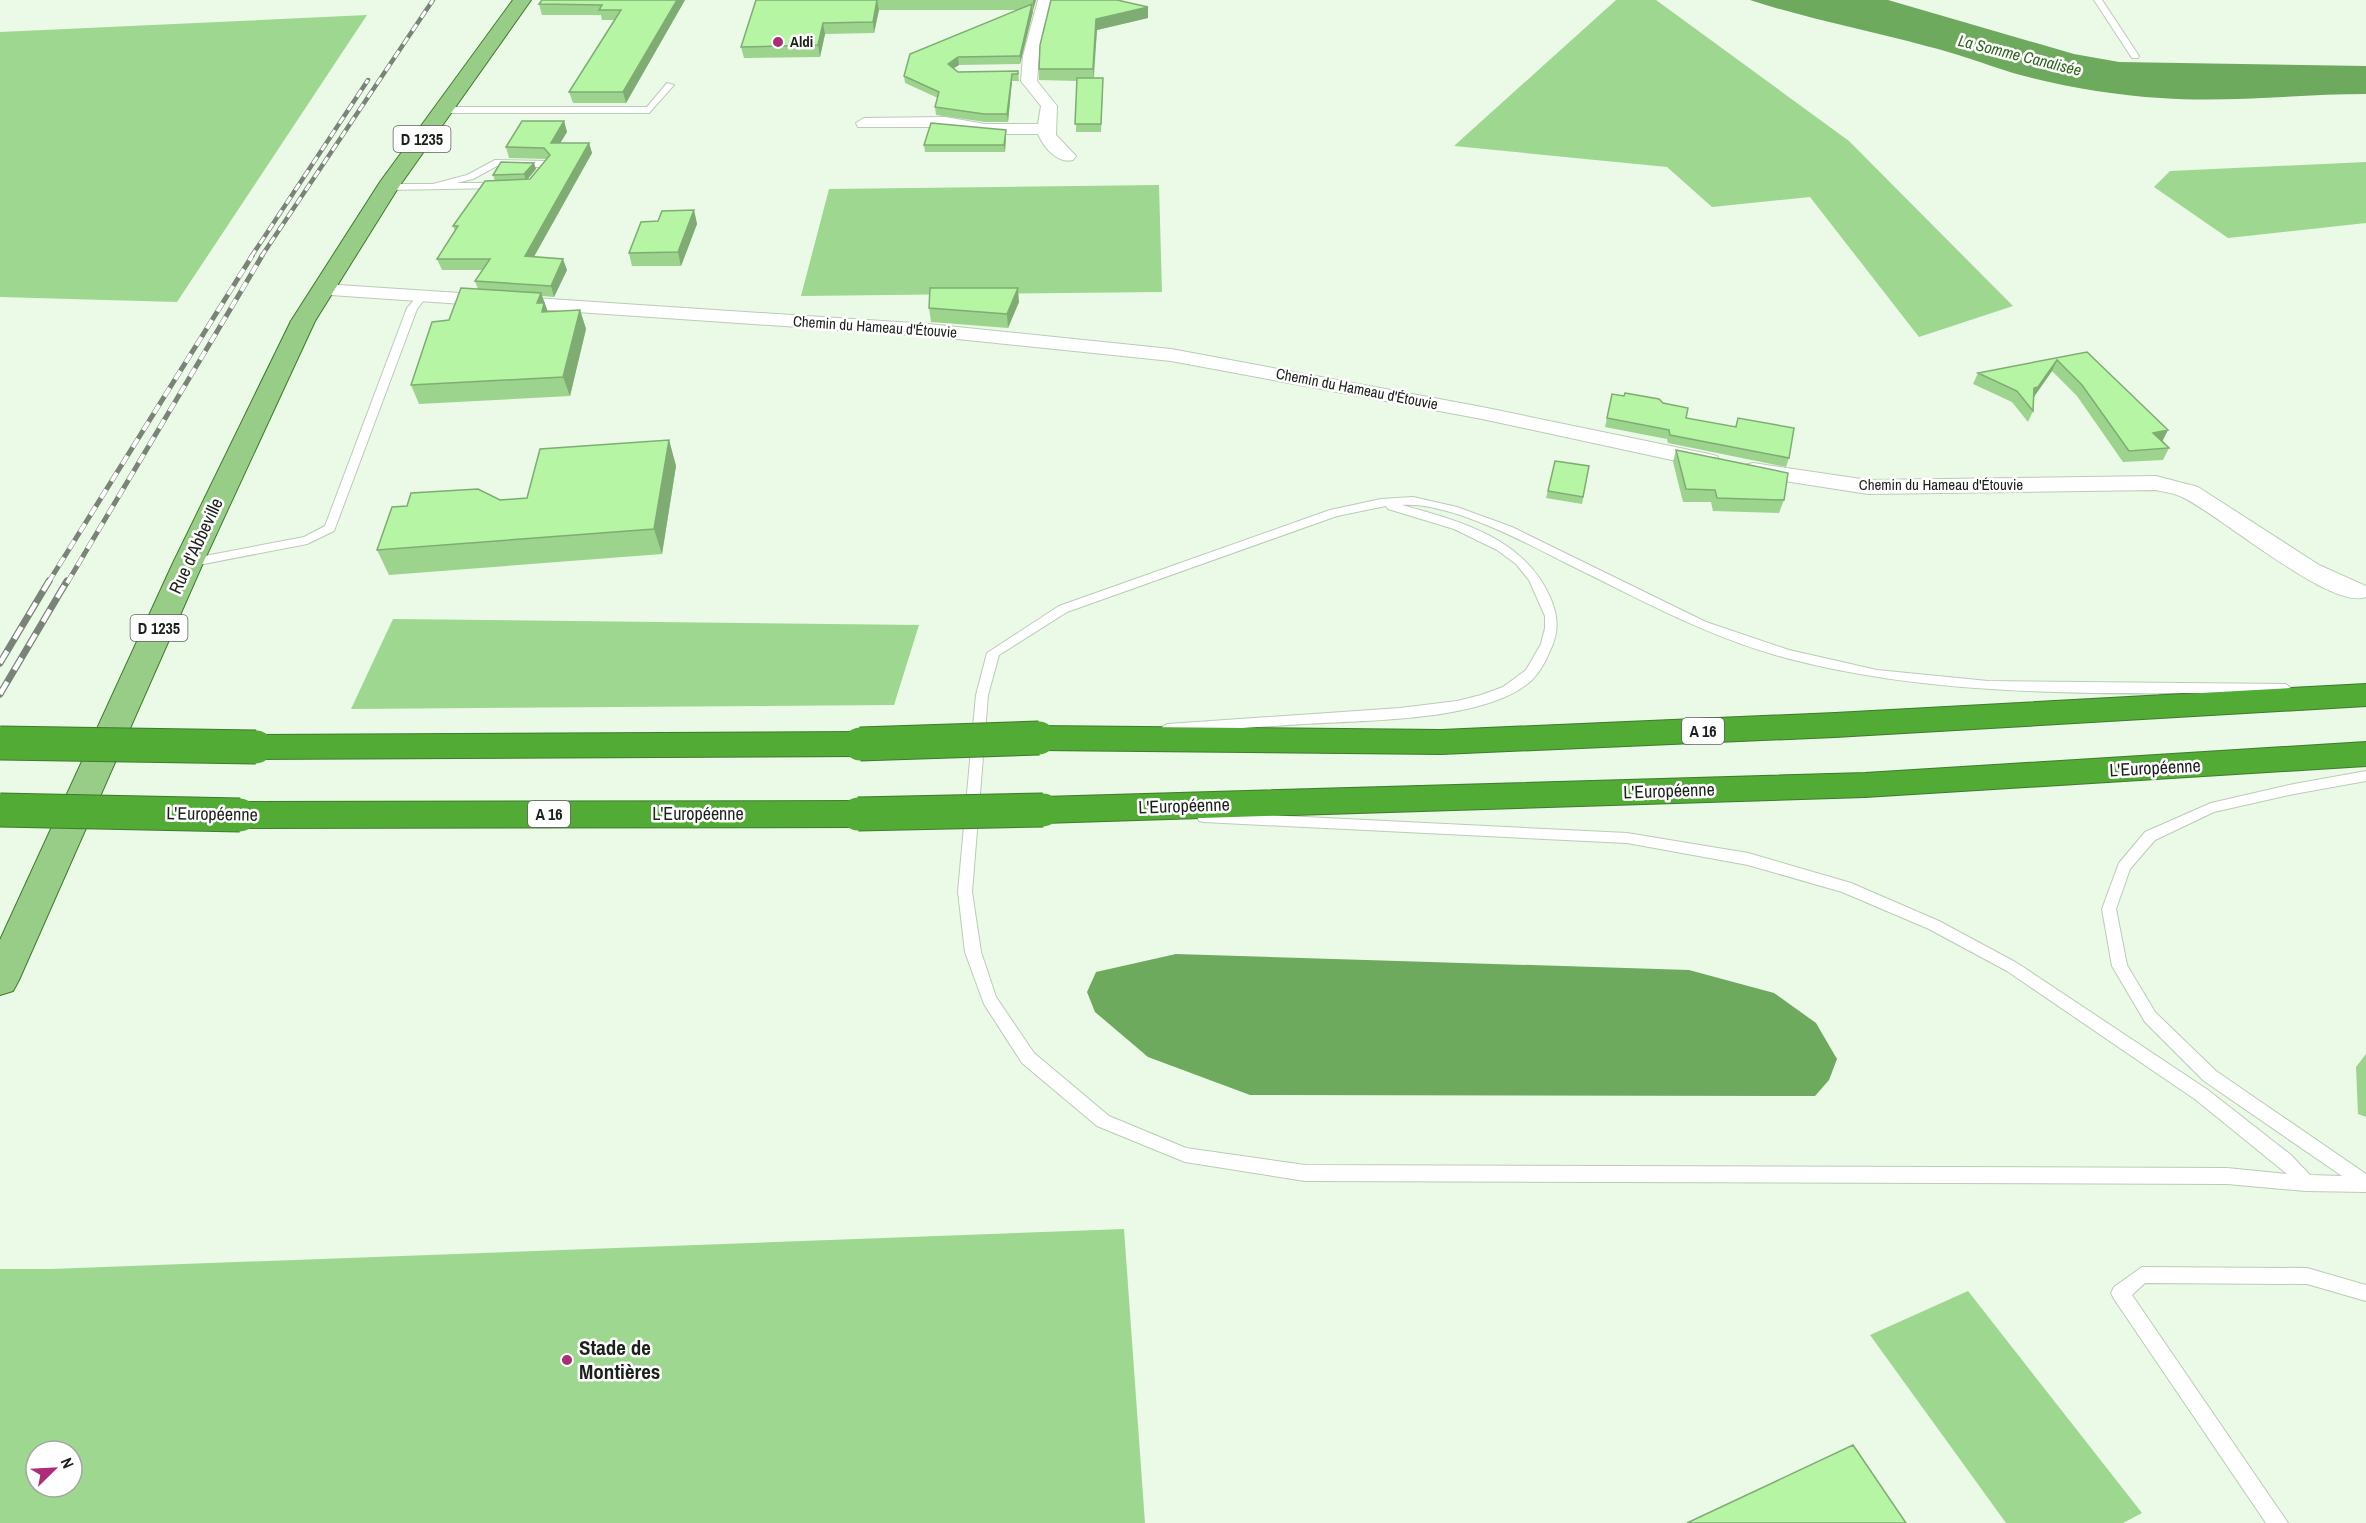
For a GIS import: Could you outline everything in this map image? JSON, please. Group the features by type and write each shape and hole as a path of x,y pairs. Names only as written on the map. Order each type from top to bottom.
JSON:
{"highway":[{"name":"A 16","path":"0,743 256,747 860,744 1039,738 1441,742 1847,725 2366,695"},
{"name":"L'Européenne","path":"0,810 240,815 858,814 1043,810 1865,785 2366,754"}],"main road":[{"name":"D 1235","path":"325,286 388,187 522,0"},
{"name":"Rue d'Abbeville","path":"0,980 188,563 282,362 325,286"}],"street":[{"path":"1045,0 1023,71 1049,106 1045,129 1050,144 1067,156"},
{"path":"864,123 945,122 985,129 1045,129"},
{"name":"Chemin du Hameau d'Étouvie","path":"325,286 423,295 928,330 1172,355 1482,413 1776,475 1868,487 2156,483 2190,492 2311,571 2357,592"}],"lane":[{"path":"2098,0 2135,56"},
{"path":"443,110 649,110 670,85"},
{"path":"434,186 470,177 495,163 547,164 536,179"},
{"path":"388,187 510,186"},
{"path":"188,563 307,540 330,528 412,308 423,295"},
{"path":"2366,690 1988,686 1877,674 1787,654 1702,625 1508,530 1453,510 1413,501 1381,503 1334,513 1063,609 993,653 982,695 965,892 973,952 989,999 1028,1058 1103,1121 1185,1155 1305,1173 2227,1176 2306,1183 2366,1184"},
{"path":"1039,738 1443,709 1491,696 1526,678 1546,648 1552,620 1543,593 1526,568 1499,547 1455,524 1381,503"},
{"path":"2366,776 2294,789 2211,808 2150,836 2124,867 2109,909 2120,966 2150,1017 2210,1076 2366,1184"},
{"path":"1043,810 1352,823 1627,838 1748,859 1846,887 1934,925 2012,967 2202,1095 2285,1160 2306,1183"},
{"path":"2278,1523 2120,1293 2142,1275 2307,1276 2366,1293"}],"shaded area":[{"path":"1616,0 1656,0 1849,141 2013,306 1919,337 1810,197 1712,207 1667,167 1454,146"},
{"path":"367,15 177,302 0,297 0,32"},
{"path":"2366,162 2366,223 2228,238 2154,187 2170,171"},
{"path":"1159,185 1162,292 801,296 829,189"},
{"path":"393,619 919,625 894,705 351,709"},
{"name":"Stade de Montières","path":"1124,1229 1145,1523 0,1523 0,1269 51,1269"},
{"path":"1968,1291 2142,1513 2123,1523 2006,1523 1870,1335"}],"water":[{"name":"La Somme Canalisée","path":"1750,0 1888,0 2074,54 2119,62 2366,66 2366,94 2187,99 2105,92 2013,73 1959,55"},
{"path":"1176,954 1689,970 1774,993 1816,1023 1837,1059 1829,1080 1815,1096 1250,1095 1148,1057 1095,1012 1087,992 1096,972"}],"building":[{"path":"542,0 677,0 623,92 569,92 621,10 599,10 602,5 539,4"},
{"path":"756,0 877,0 873,22 823,23 818,45 741,47"},
{"path":"1051,0 1117,0 1148,7 1096,19 1093,69 1039,69 1040,45"},
{"path":"1032,4 1020,56 958,57 948,64 958,72 1018,71 1018,74 1012,74 1007,114 984,114 935,107 939,92 904,76 910,54"},
{"path":"1077,78 1103,78 1101,124 1075,124"},
{"path":"522,121 564,121 551,143 589,143 525,256 563,259 551,286 475,281 490,259 437,259 458,226 453,226 485,181 530,179 550,155 544,148 506,147"},
{"path":"931,123 1006,130 1004,145 924,145"},
{"path":"501,162 534,163 524,174 493,175"},
{"path":"694,210 678,252 629,253 641,222 658,221 662,211"},
{"path":"461,288 541,293 537,303 544,303 542,312 580,310 563,377 411,385 432,322 449,320"},
{"path":"930,288 1018,288 1007,314 929,308"},
{"path":"2087,352 2168,430 2153,433 2169,448 2129,451 2082,385 2057,360 2038,387 2034,388 2033,411 2017,391 1978,373"},
{"path":"1625,393 1659,399 1663,403 1688,408 1686,418 1736,427 1738,418 1794,428 1789,458 1670,435 1669,430 1607,418 1612,394 1624,396"},
{"path":"669,440 654,529 377,550 392,507 407,506 411,493 478,489 500,500 527,498 540,449"},
{"path":"1676,450 1788,473 1784,500 1717,498 1715,490 1686,489"},
{"path":"1555,461 1589,466 1583,497 1548,491"},
{"path":"1853,1445 1906,1523 1687,1523"}],"railway":[{"path":"261,257 433,0"},
{"path":"251,257 368,80"},
{"path":"48,583 252,256"},
{"path":"67,583 262,256"},
{"path":"0,663 49,581"},
{"path":"0,694 67,581"}],"place":[{"name":"Aldi","path":"778,42"},
{"name":"Stade de Montières","path":"567,1360"}]}
